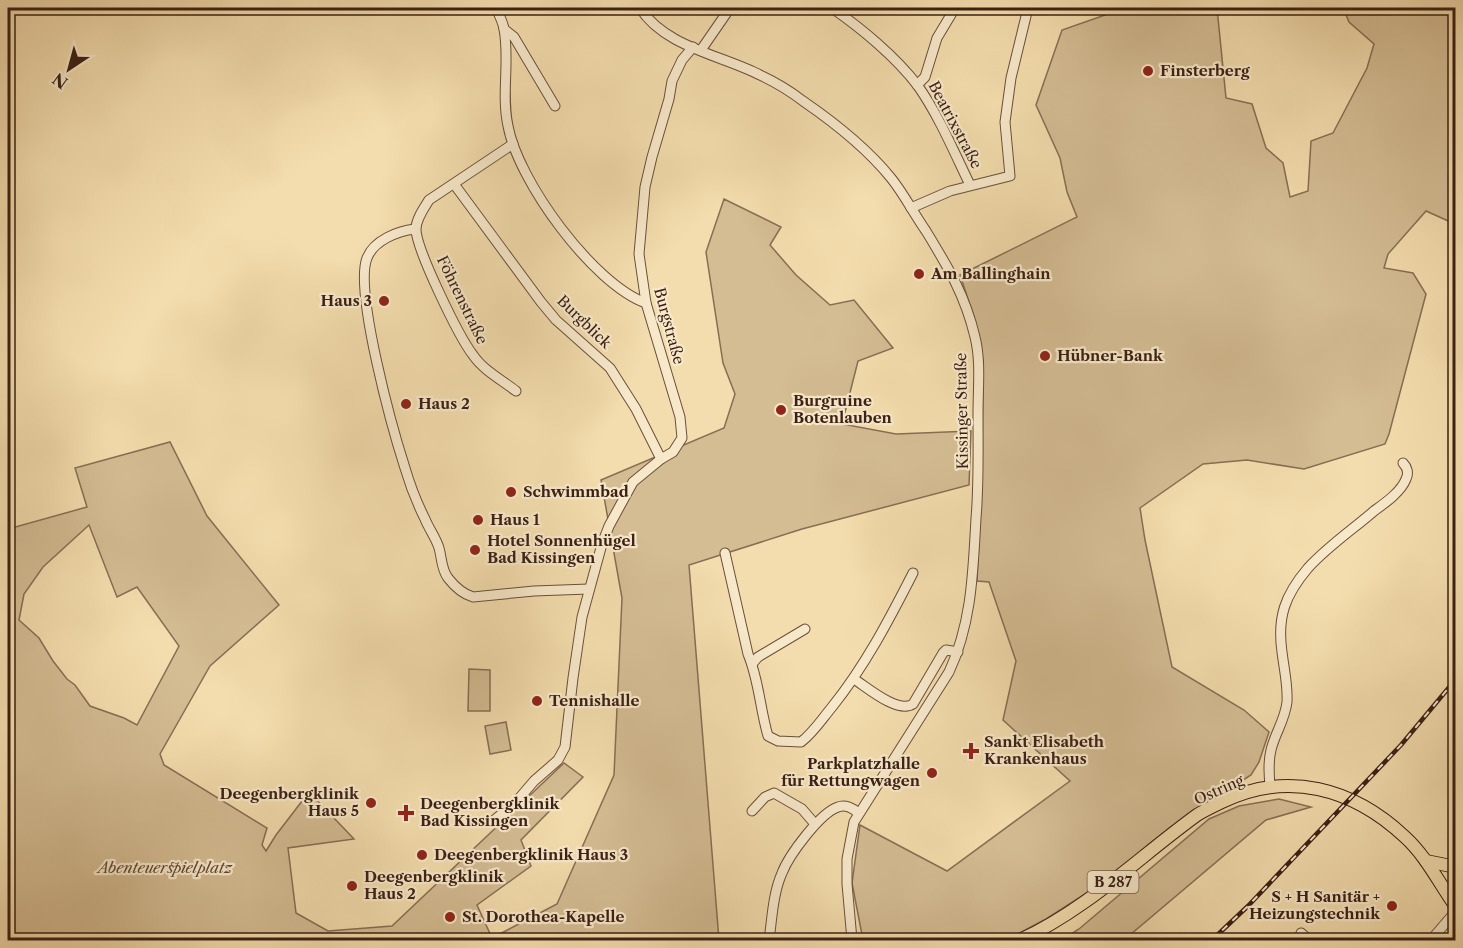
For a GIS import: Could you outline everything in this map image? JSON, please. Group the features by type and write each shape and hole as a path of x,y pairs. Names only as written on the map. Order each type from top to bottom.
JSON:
{"main road":[{"name":"Ostring","path":"1020,940 1040,931 1108,886 1200,813 1236,795 1270,786 1320,789 1335,793 1383,817 1407,838 1426,861 1455,909"},
{"path":"1426,861 1455,867"}],"street":[{"path":"496,8 504,29 508,126 513,144 535,188 570,240 588,260 627,295 646,303"},
{"name":"Kissinger Straße","path":"640,8 655,25 670,35 697,49 761,75 801,99 834,123 870,155 892,179 957,282 975,337 978,361 977,502 971,597 958,652 932,700 854,822 847,859 852,940"},
{"name":"Burgstraße","path":"492,822 516,802 534,781 558,760 565,747 582,617 609,526 633,482 673,452 679,444 683,430 646,303 639,254 645,187 672,81 682,60 697,49 730,8"},
{"path":"917,85 925,77 937,38 955,8"},
{"path":"911,208 970,184 1010,176 1005,122 1011,78 1028,8"},
{"name":"Beatrixstraße","path":"835,9 884,51 917,85 970,184"},
{"path":"504,29 514,37 555,106"},
{"path":"513,144 429,200 416,229 407,230 375,246 367,258 366,298 380,375 405,469 425,520 439,547 447,577 464,595 473,597 589,589"},
{"name":"Burgblick","path":"453,184 556,320 610,368 636,409 661,459"},
{"name":"Föhrenstraße","path":"416,229 423,253 446,308 473,356 516,391"},
{"path":"1270,786 1268,765 1271,748 1283,722 1288,684 1282,650 1283,609 1298,582 1323,553 1400,488 1407,479 1408,473 1402,463"},
{"path":"725,553 768,736 778,741 801,742 806,738 854,679 887,625 913,573"},
{"path":"752,664 758,657 806,629"},
{"path":"854,679 901,708 907,708 913,704 943,652 946,650 958,652"},
{"path":"752,811 765,796 774,793 802,809 815,824"},
{"path":"769,940 782,873 798,846 815,824 836,807 845,806 858,813"},
{"path":"1431,940 1455,909"},
{"path":"1301,933 1309,940"}],"green space":[{"path":"1125,8 1217,8 1226,98 1252,104 1266,148 1283,163 1290,197 1308,191 1311,141 1333,133 1367,68 1374,44 1349,22 1343,8 1455,8 1455,224 1426,211 1388,254 1384,268 1413,273 1426,294 1385,444 1304,469 1247,460 1203,464 1140,508 1172,667 1244,710 1269,732 1259,762 1251,775 1171,827 1096,887 1046,919 1006,940 863,940 852,883 860,825 947,871 1070,781 1003,720 1016,661 989,582 977,581 982,475 983,361 974,317 960,275 1077,217 1067,192 1060,158 1036,105 1062,30"},
{"name":"Abenteuerspielplatz","path":"724,199 781,227 770,245 796,275 830,305 854,300 893,348 858,361 842,424 896,434 971,431 969,485 802,529 689,565 719,940 8,940 8,529 87,507 75,468 170,442 207,516 279,605 210,666 160,754 164,765 267,828 262,845 266,851 309,792 354,839 288,848 296,913 328,931 392,926 564,763 583,777 521,840 531,866 477,905 492,938 557,904 614,775 622,598 601,480 724,428 735,394 723,363 706,252","holes":["89,525 117,597 137,587 179,646 137,725 90,706 53,661 39,638 19,620 24,594 43,567"]},
{"path":"469,669 490,670 490,711 468,711"},
{"path":"506,722 511,750 490,754 485,726"},
{"path":"1279,799 1311,807 1266,820 1124,940 1062,940 1079,929 1209,819 1239,806"}],"railway":[{"path":"1212,940 1248,906 1401,745 1456,679"}],"place":[{"name":"Finsterberg","path":"1148,71"},
{"name":"Am Ballinghain","path":"919,274"},
{"name":"Haus 3","path":"384,301"},
{"name":"Hübner-Bank","path":"1045,356"},
{"name":"Haus 2","path":"406,404"},
{"name":"Burgruine Botenlauben","path":"781,410"},
{"name":"Schwimmbad","path":"511,492"},
{"name":"Haus 1","path":"478,520"},
{"name":"Hotel Sonnenhügel Bad Kissingen","path":"475,550"},
{"name":"Tennishalle","path":"537,701"},
{"name":"Sankt Elisabeth Krankenhaus","path":"971,751"},
{"name":"Parkplatzhalle für Rettungwagen","path":"932,773"},
{"name":"Deegenbergklinik Haus 5","path":"371,803"},
{"name":"Deegenbergklinik Bad Kissingen","path":"406,813"},
{"name":"Deegenbergklinik Haus 3","path":"422,855"},
{"name":"Deegenbergklinik Haus 2","path":"352,886"},
{"name":"S + H Sanitär + Heizungstechnik","path":"1392,906"},
{"name":"St. Dorothea-Kapelle","path":"450,917"}]}
